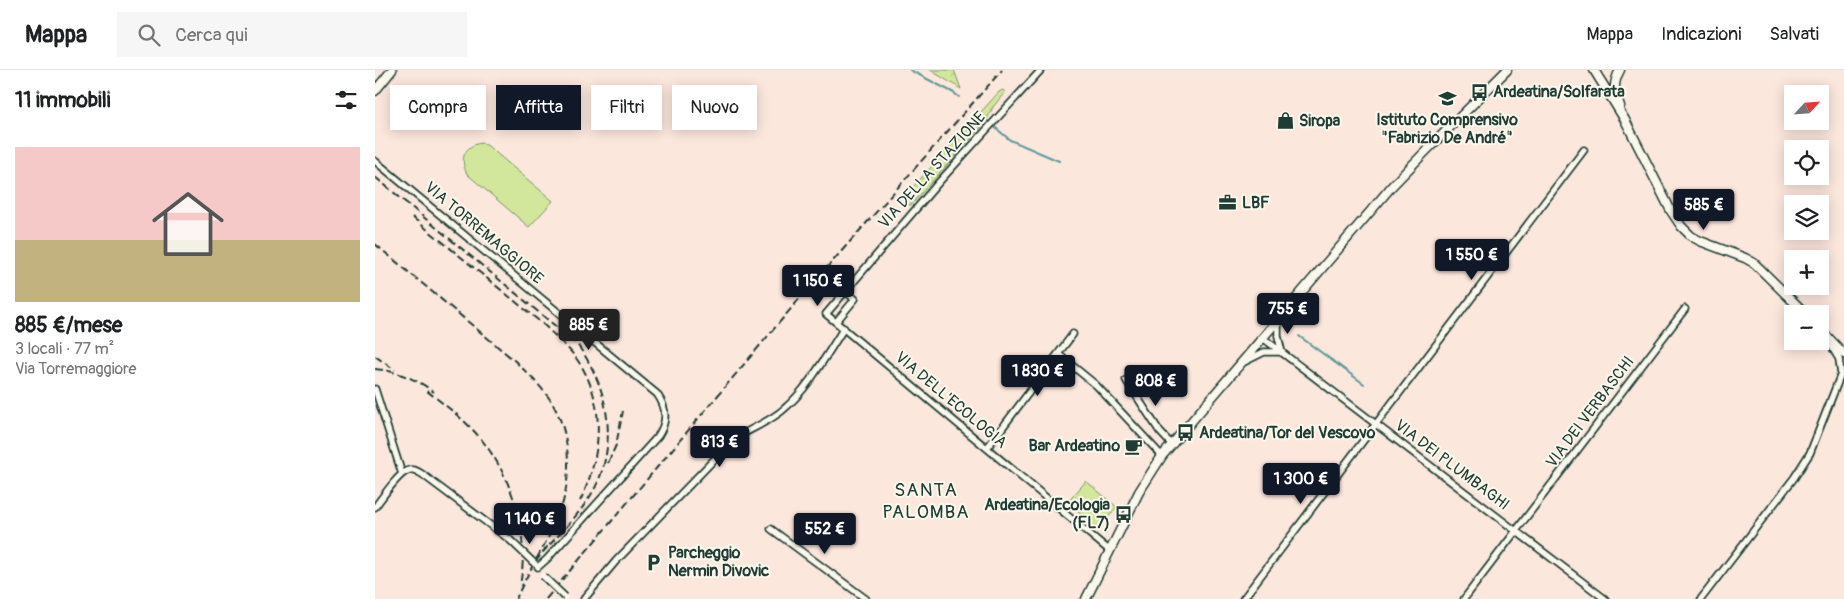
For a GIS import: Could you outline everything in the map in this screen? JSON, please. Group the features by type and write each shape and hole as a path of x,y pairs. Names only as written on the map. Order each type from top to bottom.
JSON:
{"main road":[{"path":"375,91 392,70"},
{"path":"1086,599 1139,492 1162,456 1392,186 1507,70"},
{"path":"1594,70 1625,120 1671,211 1684,229 1700,241 1754,263 1797,305"},
{"path":"1620,70 1615,79 1614,89 1625,120"},
{"path":"1829,339 1844,354"}],"street":[{"name":"VIA DELLA STAZIONE","path":"836,322 826,314 845,290 939,182 1041,70"},
{"path":"1243,599 1584,150"},
{"name":"VIA TORREMAGGIORE","path":"375,161 657,394 663,404 666,417 663,428 658,436 554,552 537,566"},
{"path":"584,599 616,560 734,439 785,409 813,376 845,328 836,322 855,299 845,290"},
{"name":"VIA DEI VERBASCHI","path":"1465,599 1685,310"},
{"path":"1239,365 1264,352 1282,353 1278,336 1279,319"},
{"name":"VIA DELL'ECOLOGIA","path":"845,328 1110,551"},
{"path":"987,448 1073,334"},
{"name":"VIA DEI PLUMBAGHI","path":"1263,338 1605,599"},
{"path":"1701,599 1810,452 1841,374 1840,362 1829,342"},
{"path":"1058,354 1096,385 1162,456"},
{"path":"1834,393 1844,379"},
{"path":"1126,380 1172,445"},
{"path":"375,388 402,474"},
{"path":"375,507 402,474 410,470 418,471 511,540 537,566 543,576 567,598"},
{"path":"771,529 866,599"}],"green space":[{"path":"930,70 954,70 961,89"},
{"path":"1003,90 1005,92 993,107 985,123 911,205 907,205 905,196 999,92"},
{"path":"482,143 553,201 529,227 467,174 463,158 467,150 476,144"},
{"path":"1086,481 1117,507 1098,529 1068,502"}],"waterway":[{"path":"910,70 959,97"},
{"path":"978,113 1010,140 1059,161"},
{"path":"1299,336 1364,384"}],"railway":[{"path":"546,599 800,298 1002,70"},
{"path":"375,177 576,343 595,375 602,393 608,429 607,448 603,466 597,484 586,502 545,550"},
{"path":"412,217 544,325 576,358 593,392 597,410 598,429 593,466 580,501"},
{"path":"375,244 515,361 541,388 557,411 566,441 568,456 568,472 563,502 548,538 516,599"},
{"path":"375,356 395,370"},
{"path":"375,369 406,376 434,392"},
{"path":"427,391 464,421 483,442 506,479 514,499 522,542 523,564 520,585"},
{"path":"608,463 616,445 623,411"},
{"path":"535,562 548,546"}],"place":[{"name":"Ardeatina/Solfarata","path":"1479,92"},
{"name":"Istituto Comprensivo \"Fabrizio De André\"","path":"1447,99"},
{"name":"Siropa","path":"1285,121"},
{"name":"LBF","path":"1228,203"},
{"name":"Ardeatina/Tor del Vescovo","path":"1185,433"},
{"name":"Bar Ardeatino","path":"1134,446"},
{"name":"Ardeatina/Ecologia (FL7)","path":"1124,514"},
{"name":"Parcheggio Nermin Divovic","path":"654,562"}],"district":[{"name":"SANTA PALOMBA","path":"926,501"}]}
